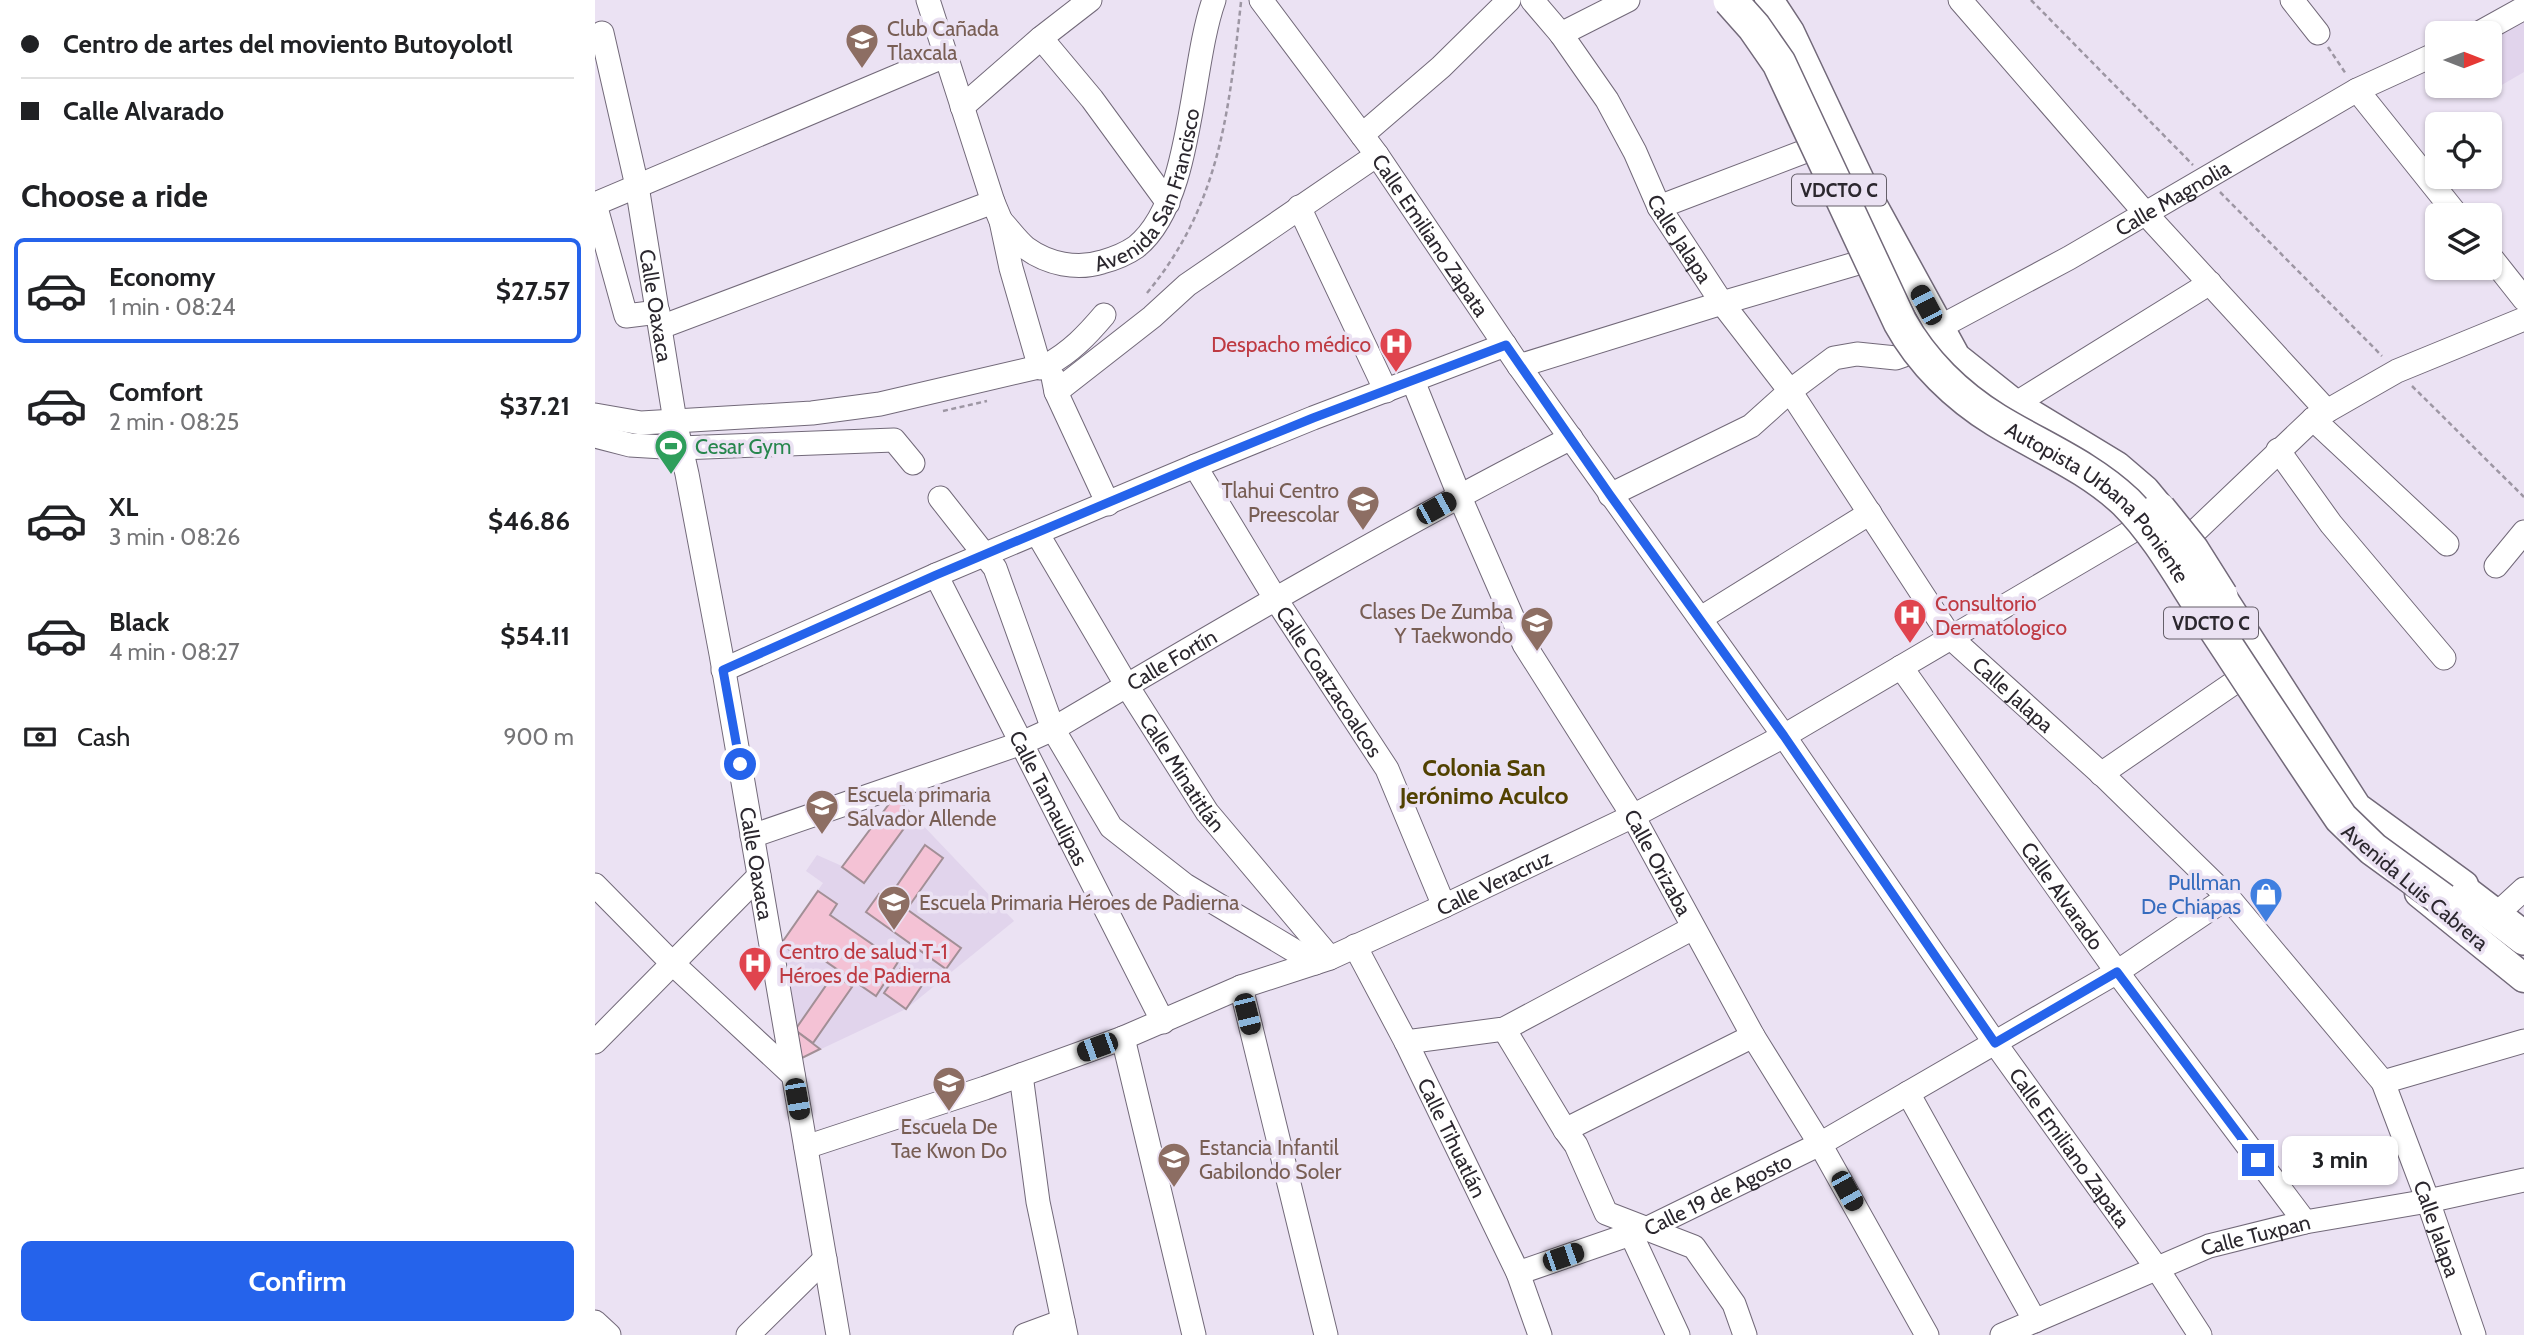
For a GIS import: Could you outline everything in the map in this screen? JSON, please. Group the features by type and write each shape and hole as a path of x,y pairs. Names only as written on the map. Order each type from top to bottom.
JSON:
{"highway":[{"name":"Autopista Urbana Poniente","path":"1730,0 1754,27 1779,63 1901,322 1929,364 1994,419 2087,471 2125,502 2145,524 2180,575 2341,818 2373,849 2524,962"},
{"name":"Autopista Urbana Poniente","path":"1754,0 1776,27 1792,54 1880,248 1910,308 1937,350 1949,363 1995,398 2095,456 2140,489 2192,550 2356,807 2384,833 2524,938"}],"main road":[{"name":"Avenida Luis Cabrera","path":"1717,0 1756,44 1786,97 1865,261 1913,352 1929,372 1980,416 2069,469 2118,504 2141,527 2172,570 2238,680 2305,782 2350,838 2524,978"},
{"name":"Avenida Luis Cabrera","path":"1769,0 1790,33 1864,188 1956,357 2015,404 2117,466 2145,490 2186,540 2357,807 2524,932"},
{"path":"1786,97 1795,100 1809,99 1815,93 1815,86"},
{"path":"1913,352 1958,367 2032,423 2057,429"},
{"path":"2069,469 2067,455 2082,443"}],"street":[{"name":"Avenida San Francisco","path":"928,0 1044,366 1108,504"},
{"path":"962,107 1041,38 1090,0"},
{"name":"Avenida San Francisco","path":"997,211 1026,248 1055,264 1089,267 1116,258 1136,247 1154,228 1168,203 1187,131 1198,67 1214,0"},
{"path":"1363,135 1441,67 1509,0"},
{"name":"Calle Jalapa","path":"1532,0 1561,34 1607,100 1635,152 1659,207 1722,303 1790,391 1951,638 2101,774 2228,897 2383,1082 2474,1335"},
{"path":"1561,34 1628,0"},
{"path":"1960,0 2146,214 2210,283 2320,415 2447,544"},
{"path":"2292,0 2318,33"},
{"name":"Calle Emiliano Zapata","path":"1250,4 1363,135 1519,366 1784,736 1995,1043 2156,1267 2200,1335"},
{"path":"2501,21 2524,8"},
{"name":"Calle Oaxaca","path":"602,33 637,186 675,421 723,670 838,1335"},
{"path":"1041,38 1092,99 1168,203"},
{"path":"945,56 595,204 626,316 660,320 997,211"},
{"name":"Calle Magnolia","path":"1913,352 1938,328 2146,214 2357,90 2425,59"},
{"path":"2357,90 2447,203"},
{"path":"1659,207 1811,149"},
{"path":"1056,392 1152,317 1187,285 1377,155"},
{"path":"1299,206 1386,391"},
{"path":"1519,366 1865,261"},
{"path":"2502,271 2524,299"},
{"path":"2015,404 2210,283"},
{"path":"595,415 641,423 812,413 880,404 1044,366 1062,357 1084,338 1104,315"},
{"path":"2186,540 2278,450 2320,415 2397,371 2524,318"},
{"path":"723,670 936,575 1195,466 1506,345"},
{"path":"1610,495 1751,426 1790,391 1835,358 1857,354 1896,358 1913,352"},
{"name":"Calle Orizaba","path":"1413,381 1524,644 1633,816 1753,1036 1820,1144 1927,1335"},
{"path":"595,436 630,444 680,448 894,440 913,463"},
{"name":"Calle Fortín","path":"752,835 1022,743 1053,729 1275,598 1459,495 1571,438"},
{"path":"2278,450 2331,524 2444,658"},
{"name":"Calle Coatzacoalcos","path":"1195,466 1275,598 1387,769 1444,906"},
{"path":"940,498 995,568 1053,729 1111,827 1185,884 1323,960"},
{"path":"1701,618 1870,513"},
{"name":"Calle Veracruz","path":"806,1147 1123,1038 1241,987 1323,960 1444,906 1633,816 1784,736 2141,527"},
{"path":"2496,566 2524,532"},
{"name":"Calle Minatitlán","path":"1037,533 1127,686 1207,812 1323,960"},
{"name":"Calle Tamaulipas","path":"936,575 1163,1021"},
{"name":"Calle Alvarado","path":"1901,667 2117,972 2305,1222"},
{"path":"2101,774 2238,680"},
{"path":"595,1042 759,876"},
{"path":"595,885 672,963 793,1075"},
{"path":"2499,912 2524,889"},
{"path":"1995,1043 2117,972 2228,897"},
{"path":"1406,1042 1504,1029 1693,928"},
{"name":"Calle Tihuatlán","path":"1355,946 1406,1042 1518,1273 1540,1335"},
{"path":"1241,987 1326,1335"},
{"path":"1504,1029 1576,1144 1606,1213 1639,1231 1694,1247 1734,1304 1745,1335"},
{"path":"1565,1130 1753,1036"},
{"path":"1123,1038 1194,1335"},
{"path":"2383,1082 2524,1041"},
{"name":"Calle 19 de Agosto","path":"1518,1273 1639,1231 1820,1144 1995,1043"},
{"path":"1021,1075 1038,1202 1064,1328 1025,1335"},
{"path":"1909,1093 2035,1321"},
{"name":"Calle Tuxpan","path":"2002,1335 2209,1246 2305,1222 2428,1201 2524,1180"},
{"path":"1639,1231 1678,1335"},
{"path":"748,1335 825,1259"},
{"path":"595,1322 608,1335"}],"path":[{"path":"1241,0 1250,4"},
{"path":"2031,0 2195,167"},
{"path":"2318,33 2357,90"},
{"path":"2214,186 2390,364"},
{"path":"2411,385 2524,497"}],"shaded area":[{"path":"2524,8 2524,72 2503,84 2503,23"},
{"name":"Escuela Primaria Héroes de Padierna","path":"895,796 1014,921 906,1009 800,1059 781,944 823,883 806,871 817,855 842,866"}],"building":[{"path":"895,796 913,816 864,883 842,867"},
{"path":"925,845 943,858 907,909 889,897"},
{"path":"818,891 837,904 830,915 898,962 876,996 806,948 800,957 781,944"},
{"path":"879,894 889,901 891,898 961,948 946,969 866,912"},
{"path":"903,965 925,981 906,1009 884,993"},
{"path":"834,974 852,987 813,1043 795,1030"},
{"path":"795,1030 820,1049 800,1059"}],"place":[{"name":"Club Cañada Tlaxcala","path":"862,70"},
{"name":"Despacho médico","path":"1396,374"},
{"name":"Cesar Gym","path":"671,476"},
{"name":"Tlahui Centro Preescolar","path":"1363,532"},
{"name":"Consultorio Dermatologico","path":"1910,645"},
{"name":"Clases De Zumba Y Taekwondo","path":"1537,653"},
{"name":"Escuela primaria Salvador Allende","path":"822,836"},
{"name":"Pullman De Chiapas","path":"2266,924"},
{"name":"Escuela Primaria Héroes de Padierna","path":"894,932"},
{"name":"Centro de salud T-1 Héroes de Padierna","path":"755,993"},
{"name":"Escuela De Tae Kwon Do","path":"949,1113"},
{"name":"Estancia Infantil Gabilondo Soler","path":"1174,1189"}],"district":[{"name":"Colonia San Jerónimo Aculco","path":"1484,781"}],"route":[{"path":"740,764 723,670 936,575 1195,466 1506,345 1610,495 1784,736 1995,1043 2117,972 2258,1160"}]}
